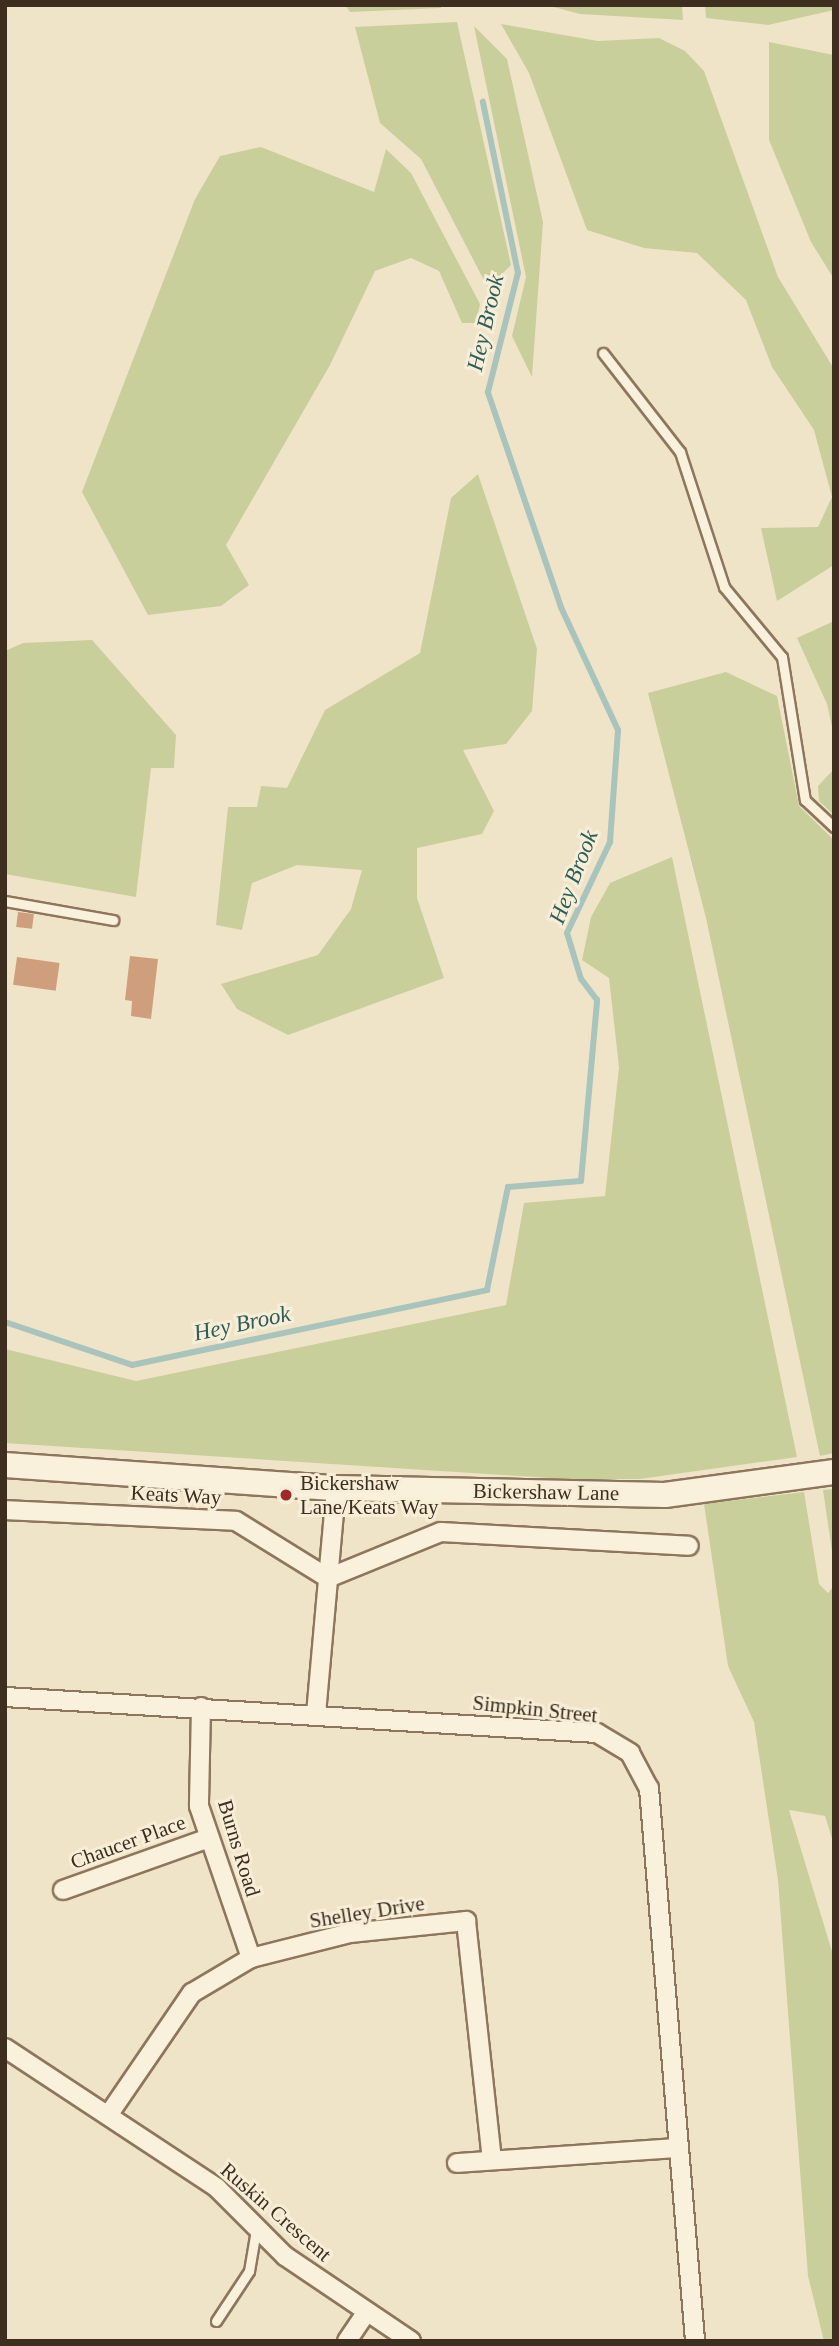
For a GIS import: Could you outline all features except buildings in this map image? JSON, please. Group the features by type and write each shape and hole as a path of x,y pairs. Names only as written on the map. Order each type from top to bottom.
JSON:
{"main road":[{"name":"Bickershaw Lane","path":"5,1465 336,1488 665,1495 834,1472"}],"street":[{"path":"316,1714 336,1488"},
{"name":"Keats Way","path":"5,1510 236,1521 328,1578"},
{"path":"328,1578 441,1532 689,1546"},
{"name":"Simpkin Street","path":"5,1697 316,1714 597,1734 630,1753 649,1788 695,2341"},
{"name":"Burns Road","path":"201,1707 199,1806 251,1958"},
{"name":"Chaucer Place","path":"63,1890 209,1838"},
{"name":"Shelley Drive","path":"109,2114 192,1993 251,1958 350,1933 467,1921 492,2160"},
{"name":"Ruskin Crescent","path":"5,2048 218,2188 257,2230 365,2314 411,2341"},
{"path":"457,2163 678,2148"},
{"path":"347,2341 365,2314"}],"lane":[{"path":"603,353 680,452 724,587 782,657 805,800 834,827"},
{"path":"5,901 113,920"},
{"path":"216,2321 249,2271 257,2230"}],"green space":[{"path":"345,5 441,5 441,8 350,12"},
{"path":"546,5 682,5 683,20 580,14"},
{"path":"705,5 834,5 834,10 768,25 706,18"},
{"path":"457,22 511,265 488,288 421,159 380,123 355,27"},
{"path":"501,24 598,41 659,38 685,51 704,71 778,277 834,369 834,565 777,601 761,528 818,527 832,497 814,430 772,367 746,300 697,253 644,248 587,230 529,73"},
{"path":"474,26 507,59 543,222 532,377 512,336 526,277"},
{"path":"769,42 834,55 834,279 811,242 769,140"},
{"path":"261,147 374,192 386,149 411,173 480,304 476,323 462,323 439,271 411,258 375,271 330,365 226,545 249,585 221,606 148,615 82,492 195,199 220,156"},
{"path":"478,474 537,649 532,711 506,744 463,750 494,811 482,834 417,848 417,898 444,978 288,1035 237,1009 221,984 318,955 351,909 362,870 297,865 252,883 242,930 216,925 228,807 257,807 261,786 287,788 325,710 420,653 451,498"},
{"path":"834,621 834,736 827,704 797,638"},
{"path":"92,640 176,735 174,768 151,768 136,897 5,874 5,651 23,643"},
{"path":"726,672 777,696 799,806 834,840 834,1453 820,1456 706,918 648,693"},
{"path":"834,769 834,815 819,801 818,786"},
{"path":"672,857 797,1457 640,1479 566,1479 5,1443 5,1349 136,1381 506,1305 524,1203 605,1196 619,1067 609,978 582,960 591,917 610,883"},
{"path":"834,1489 834,1565 823,1490"},
{"path":"804,1492 819,1584 828,1593 834,1586 834,1845 825,1816 789,1810 834,1958 834,2341 824,2341 808,2276 778,1880 754,1722 728,1666 704,1504"}],"waterway":[{"name":"Hey Brook","path":"5,1322 132,1365 487,1290 508,1187 581,1181 597,1000 581,979 567,933 610,842 618,730 561,607 488,392 518,273 483,102"}],"place":[{"name":"Bickershaw Lane/Keats Way","path":"286,1495"}]}
